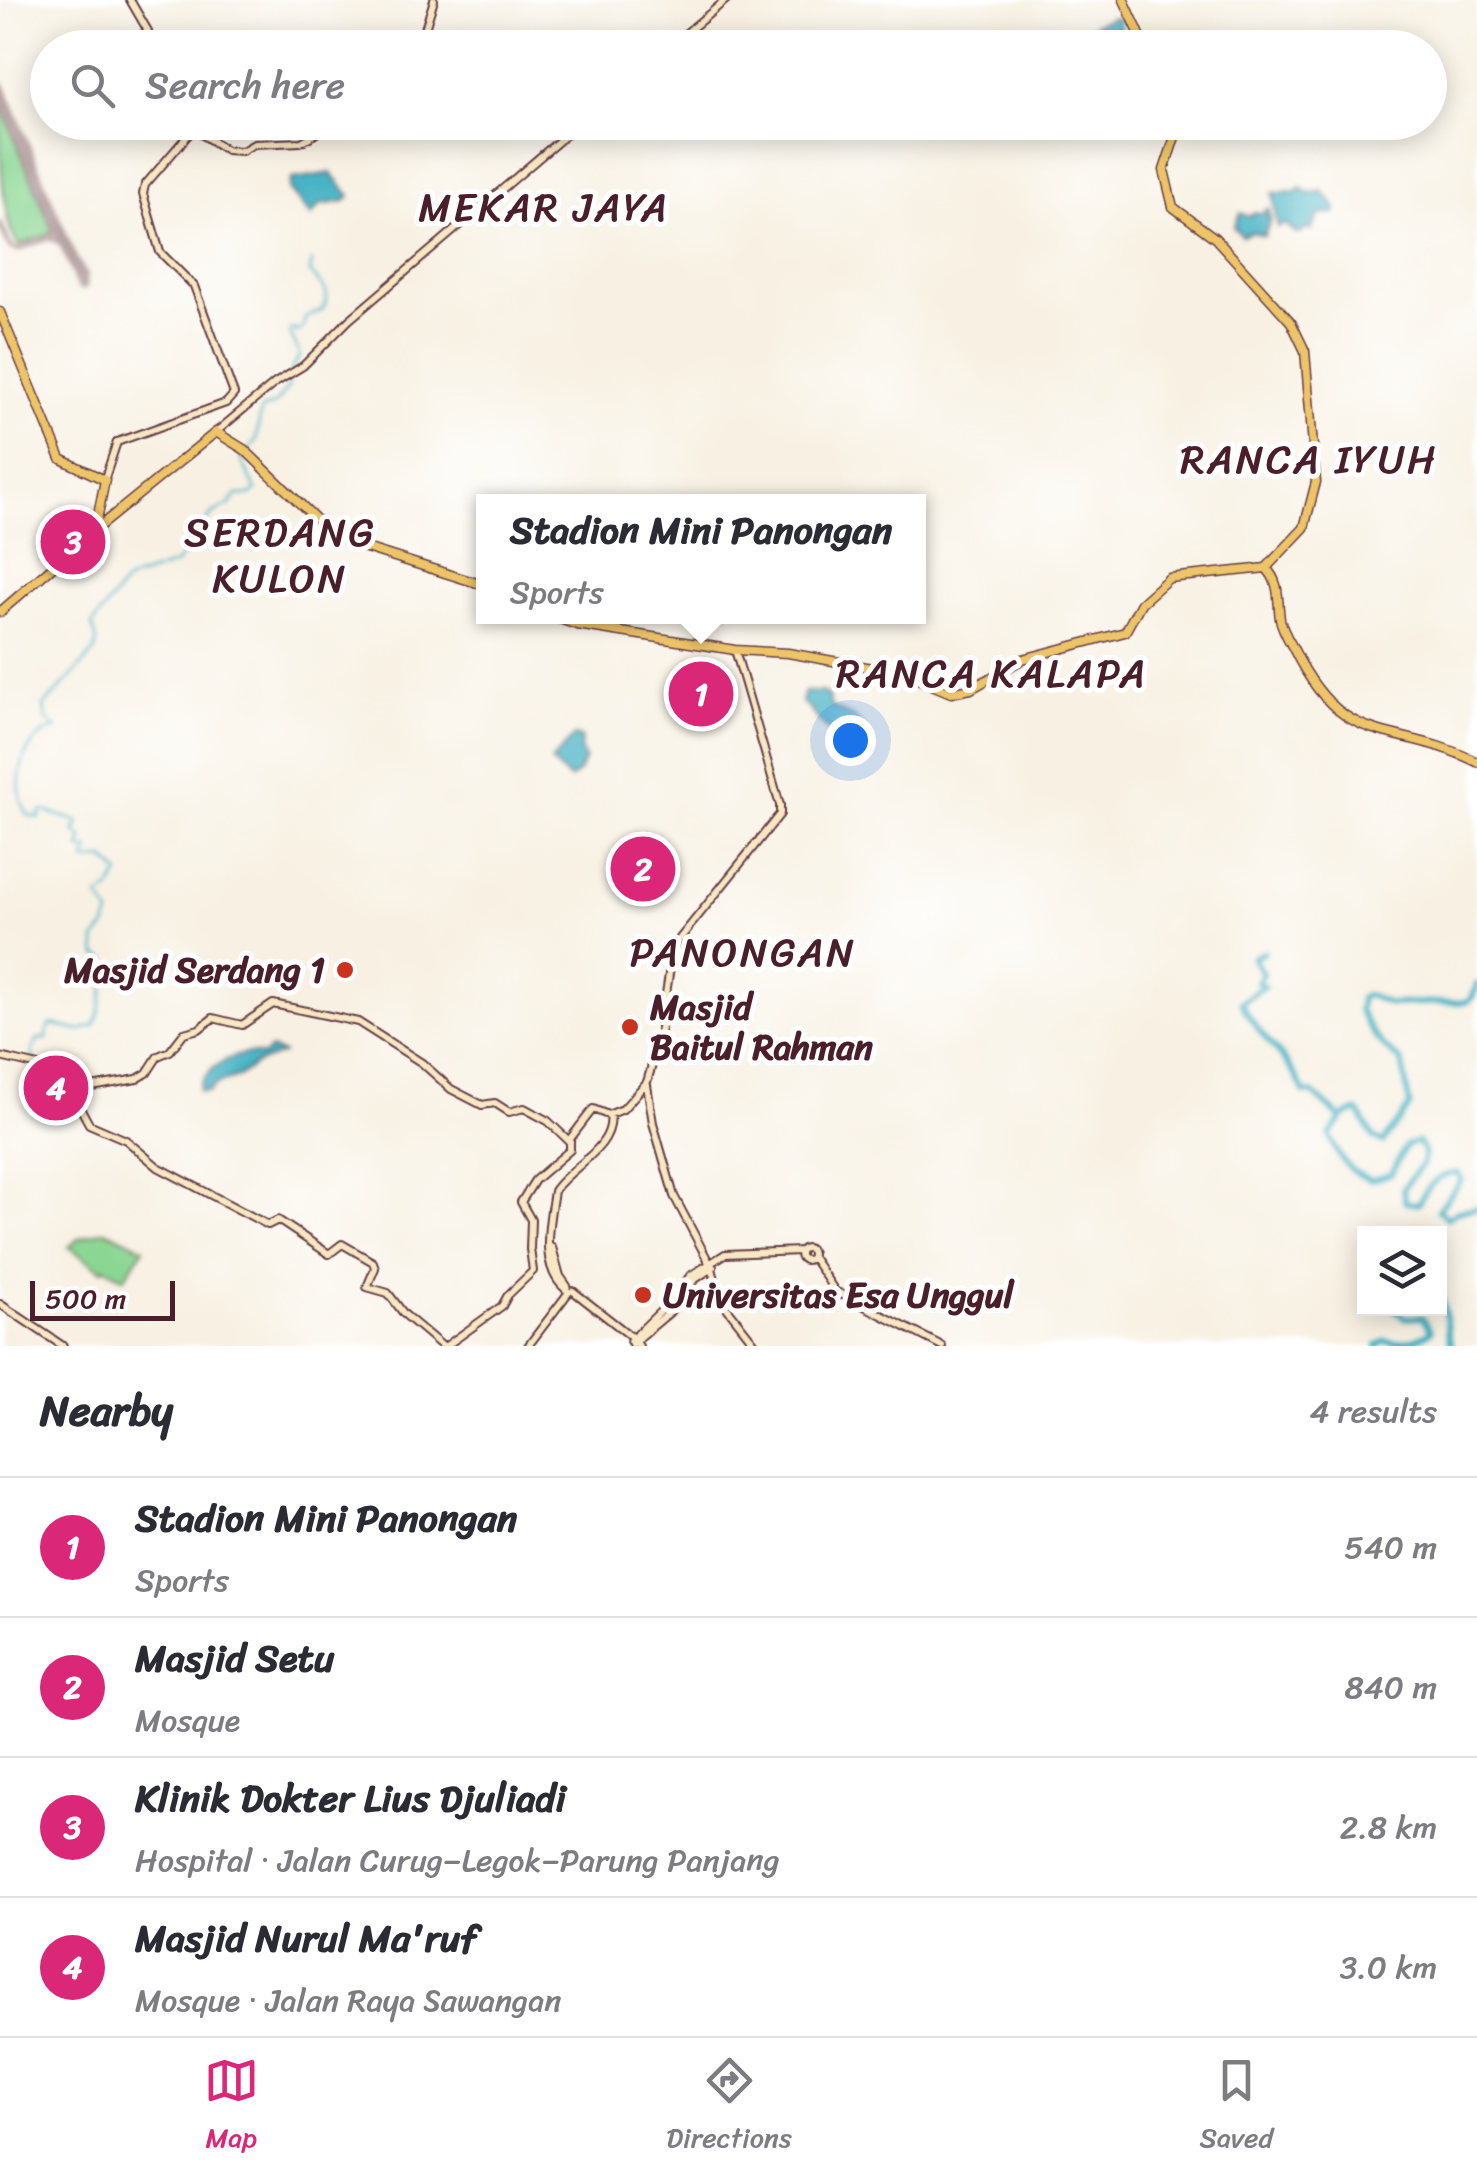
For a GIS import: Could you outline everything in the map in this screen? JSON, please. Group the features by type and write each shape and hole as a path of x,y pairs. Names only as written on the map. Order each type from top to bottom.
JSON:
{"main road":[{"path":"1124,0 1138,30"},
{"path":"577,624 735,650 788,653 906,674 940,690 957,692 1023,660 1125,632 1142,603 1168,578 1266,568 1304,528 1316,482 1304,351 1288,318 1215,238 1179,214 1171,203 1164,170 1174,140"},
{"path":"0,312 61,459 105,478 95,530"},
{"path":"0,612 216,432 247,452 318,522 350,543 476,582"},
{"path":"1266,568 1276,580 1286,636 1308,676 1337,712 1360,725 1477,762"}],"street":[{"path":"130,0 147,30"},
{"path":"690,30 726,0"},
{"path":"424,30 433,2"},
{"path":"105,478 116,442 226,402 234,394 194,286 160,250 142,194 181,140"},
{"path":"213,140 226,150 242,151 257,143 302,140"},
{"path":"216,432 291,374 560,140"},
{"path":"0,1057 43,1067 82,1110 88,1123 126,1140 158,1168 267,1225 278,1220 328,1254 342,1244 371,1261 376,1268 367,1286 388,1293 406,1316 442,1346 504,1304 534,1272 530,1249 532,1222 521,1202 536,1180 570,1150 570,1142 593,1109 612,1114 628,1106 646,1085 658,1044 673,947 780,812 735,650"},
{"path":"63,1092 136,1078 147,1072 158,1056 170,1050 184,1033 199,1029 213,1018 242,1025 266,1006 280,1004 360,1022 422,1063 451,1089 482,1105 493,1102 509,1112 524,1108 548,1121 570,1142"},
{"path":"646,1085 652,1123 672,1192 711,1266 720,1300 757,1346"},
{"path":"612,1114 610,1130 582,1165 554,1191 548,1251 556,1278 636,1341"},
{"path":"636,1341 694,1280 731,1255 800,1253 809,1248 810,1258 832,1294 932,1346"},
{"path":"810,1258 835,1292 942,1346"},
{"path":"571,1291 636,1341"},
{"path":"528,1346 571,1291"},
{"path":"0,1304 63,1346"}],"green space":[{"path":"0,104 52,229 47,235 19,245 5,201"},
{"path":"697,679 703,679 721,697 700,713 682,692"},
{"path":"105,1230 144,1248 124,1278 104,1267 102,1270 69,1247 80,1238"}],"water":[{"path":"1113,17 1119,19 1121,30 1089,30"},
{"path":"331,173 350,196 345,201 320,205 311,216 289,189 291,179"},
{"path":"1302,188 1308,194 1322,191 1337,208 1335,213 1319,215 1311,230 1296,234 1286,224 1277,227 1273,193"},
{"path":"1268,208 1270,213 1266,217 1271,218 1264,236 1252,232 1242,236 1234,227 1240,213 1250,217"},
{"path":"804,692 822,692 829,697 831,707 857,719 865,732 862,739 834,735 802,702"},
{"path":"574,736 581,738 580,750 585,759 577,774 569,779 551,762"},
{"path":"270,1049 282,1054 216,1084 208,1092 199,1091 207,1074 224,1061 245,1054 263,1056"}],"waterway":[{"path":"290,372 300,355 289,331 303,328 305,318 322,310 327,298 325,289 310,272 312,261"},
{"path":"249,449 256,440 261,410 275,404 289,386 285,377"},
{"path":"34,1061 32,1051 38,1039 47,1039 52,1024 79,1031 95,1025 107,964 106,959 97,955 95,940 106,927 110,914 99,897 109,891 120,874 105,859 84,861 90,849 80,849 83,838 74,831 77,821 45,811 40,812 40,818 28,815 20,790 23,763 35,740 57,728 46,719 44,706 95,651 97,640 92,625 124,584 176,564 211,515 229,505 237,495 251,495 256,490 241,459 244,455"},
{"path":"1264,952 1253,958 1263,974 1257,982 1264,986 1241,1002 1304,1093 1313,1093 1342,1119"},
{"path":"1477,984 1472,998 1466,1002 1390,1004 1367,995 1361,998 1359,1010 1368,1026 1402,1062 1410,1106 1383,1142 1374,1138 1358,1111 1344,1116 1330,1135 1344,1163 1371,1180 1391,1174 1406,1145 1418,1142 1424,1151 1423,1163 1403,1189 1405,1202 1418,1204 1434,1182 1457,1173 1462,1180 1438,1210 1447,1218 1457,1211 1477,1208"},
{"path":"1377,1346 1385,1341 1415,1339 1431,1331 1422,1317 1402,1316"},
{"path":"1445,1316 1452,1346"}],"taxiway":[{"path":"0,224 10,247 18,250 51,237 54,218"},
{"path":"50,238 75,260 85,276 83,282 75,280 74,267"}],"runway":[{"path":"0,87 82,285"}],"place":[{"name":"Klinik Dokter Lius Djuliadi","path":"73,542"},
{"name":"Stadion Mini Panongan","path":"701,694"},
{"name":"Masjid Setu","path":"643,869"},
{"name":"Masjid Serdang 1","path":"345,970"},
{"name":"Masjid Baitul Rahman","path":"630,1027"},
{"name":"Masjid Nurul Ma'ruf","path":"56,1088"},
{"name":"Universitas Esa Unggul","path":"643,1295"}],"district":[{"name":"MEKAR JAYA","path":"544,207"},
{"name":"RANCA IYUH","path":"1309,459"},
{"name":"SERDANG KULON","path":"280,555"},
{"name":"RANCA KALAPA","path":"992,673"},
{"name":"PANONGAN","path":"743,952"}]}
